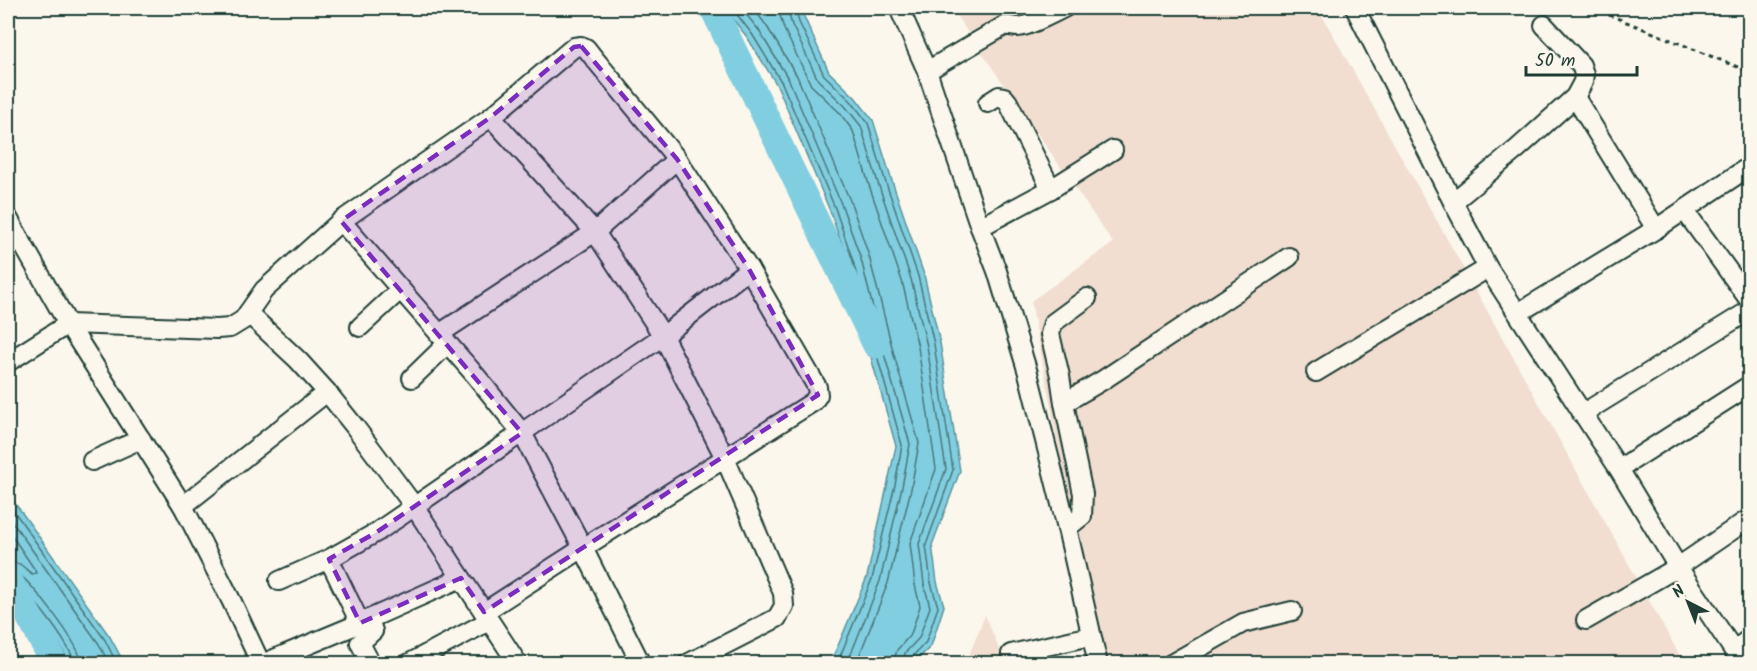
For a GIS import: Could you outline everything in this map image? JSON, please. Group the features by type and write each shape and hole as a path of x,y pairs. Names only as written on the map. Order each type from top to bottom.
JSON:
{"street":[{"path":"899,8 927,71 1010,310 1067,528 1098,663"},
{"path":"1355,8 1488,268 1619,469 1678,567 1738,657 1749,639"},
{"path":"927,71 1004,26 1024,26 1059,9"},
{"path":"1453,202 1575,97 1583,82 1584,74 1581,65 1544,24"},
{"path":"8,362 68,324 230,328 248,313 264,290 341,220 491,117 574,47 581,46 593,57 677,159 749,269 816,387 818,395 813,402 583,548 487,616 408,663"},
{"path":"988,103 999,96 1004,97 1008,102 1051,189"},
{"path":"1575,97 1656,229"},
{"path":"491,117 595,232 663,336 725,458 783,593 784,606 777,618 687,663"},
{"path":"980,227 1051,189 1113,150"},
{"path":"412,378 443,339 595,232 677,159"},
{"path":"1518,313 1685,211 1749,166"},
{"path":"1685,211 1749,302"},
{"path":"8,218 68,324 183,506 262,663 461,578"},
{"path":"341,220 476,376 522,433 641,663"},
{"path":"1064,403 1103,380 1289,257"},
{"path":"1316,372 1488,268"},
{"path":"279,581 363,541 663,336 749,269"},
{"path":"360,327 400,290"},
{"path":"1067,528 1082,516 1083,494 1050,334 1053,323 1088,298"},
{"path":"1582,414 1749,310"},
{"path":"248,313 298,360 327,392 414,506 518,663"},
{"path":"1619,469 1749,385"},
{"path":"183,506 327,392"},
{"path":"1045,440 1070,435"},
{"path":"92,461 141,439"},
{"path":"1586,620 1678,567 1749,518"},
{"path":"329,559 364,621 373,631 360,643 371,663"},
{"path":"1171,663 1243,622 1292,612"},
{"path":"1011,654 1091,636"}],"path":[{"path":"1592,8 1749,72"}],"highlighted area":[{"path":"581,46 677,159 749,269 818,395 484,612 461,578 360,623 329,559 377,532 522,433 341,221 491,117 574,47"}],"shaded area":[{"path":"951,8 1318,8 1684,663 1099,663 1031,301 1113,243"},
{"path":"985,615 1005,663 966,663"}],"water":[{"path":"724,8 800,8 829,72 855,97 873,120 924,275 940,343 960,471 932,545 937,582 944,606 931,646 914,663 834,664 832,660 867,577 896,446 848,262 830,211 777,85 747,37"},
{"path":"8,495 110,637 124,663 70,663 34,611 8,582"}],"waterway":[{"path":"713,8 876,345"},
{"path":"8,578 55,664"}]}
